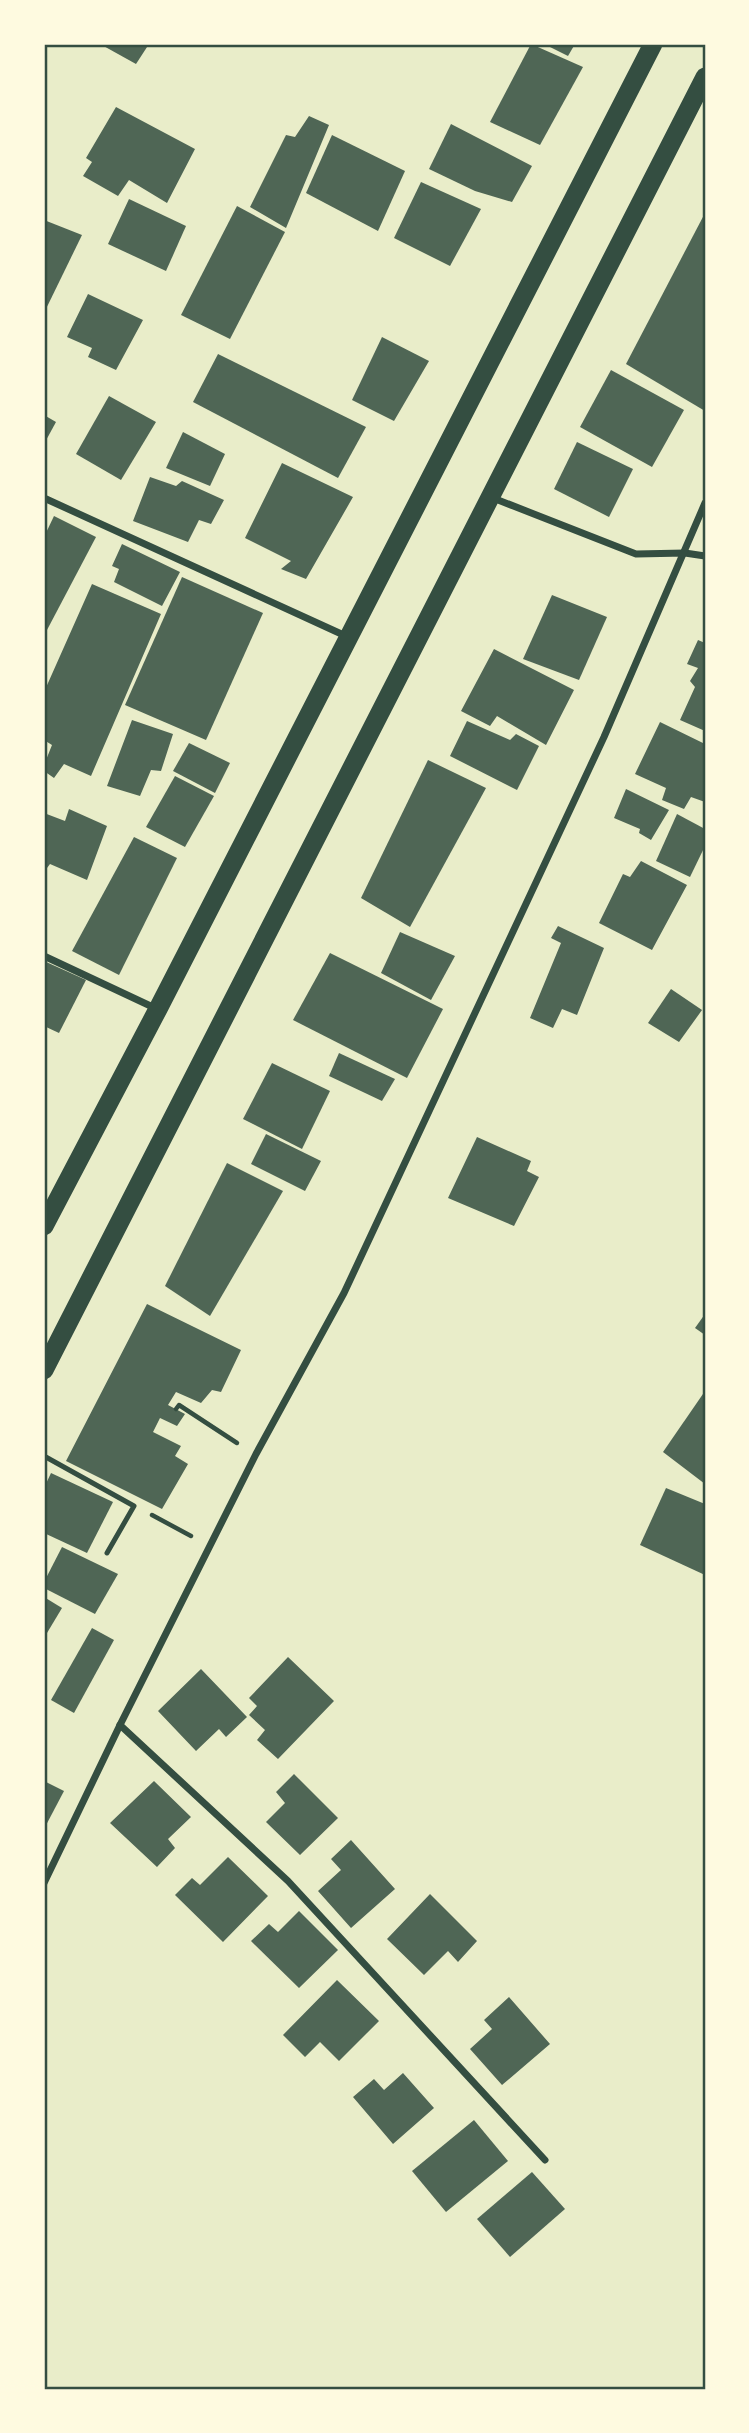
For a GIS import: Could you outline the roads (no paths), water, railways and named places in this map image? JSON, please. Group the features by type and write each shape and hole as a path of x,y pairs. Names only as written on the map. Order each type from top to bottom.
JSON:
{"highway":[{"path":"44,1226 653,44"},
{"path":"44,1370 705,77"}],"street":[{"path":"489,497 636,554 685,552 705,555"},
{"path":"44,498 349,637"},
{"path":"44,1884 120,1725 256,1454 350,1280 604,737 705,503"},
{"path":"44,956 158,1009"},
{"path":"120,1725 288,1881 545,2161"}],"lane":[{"path":"44,1456 134,1506 107,1553"}]}
